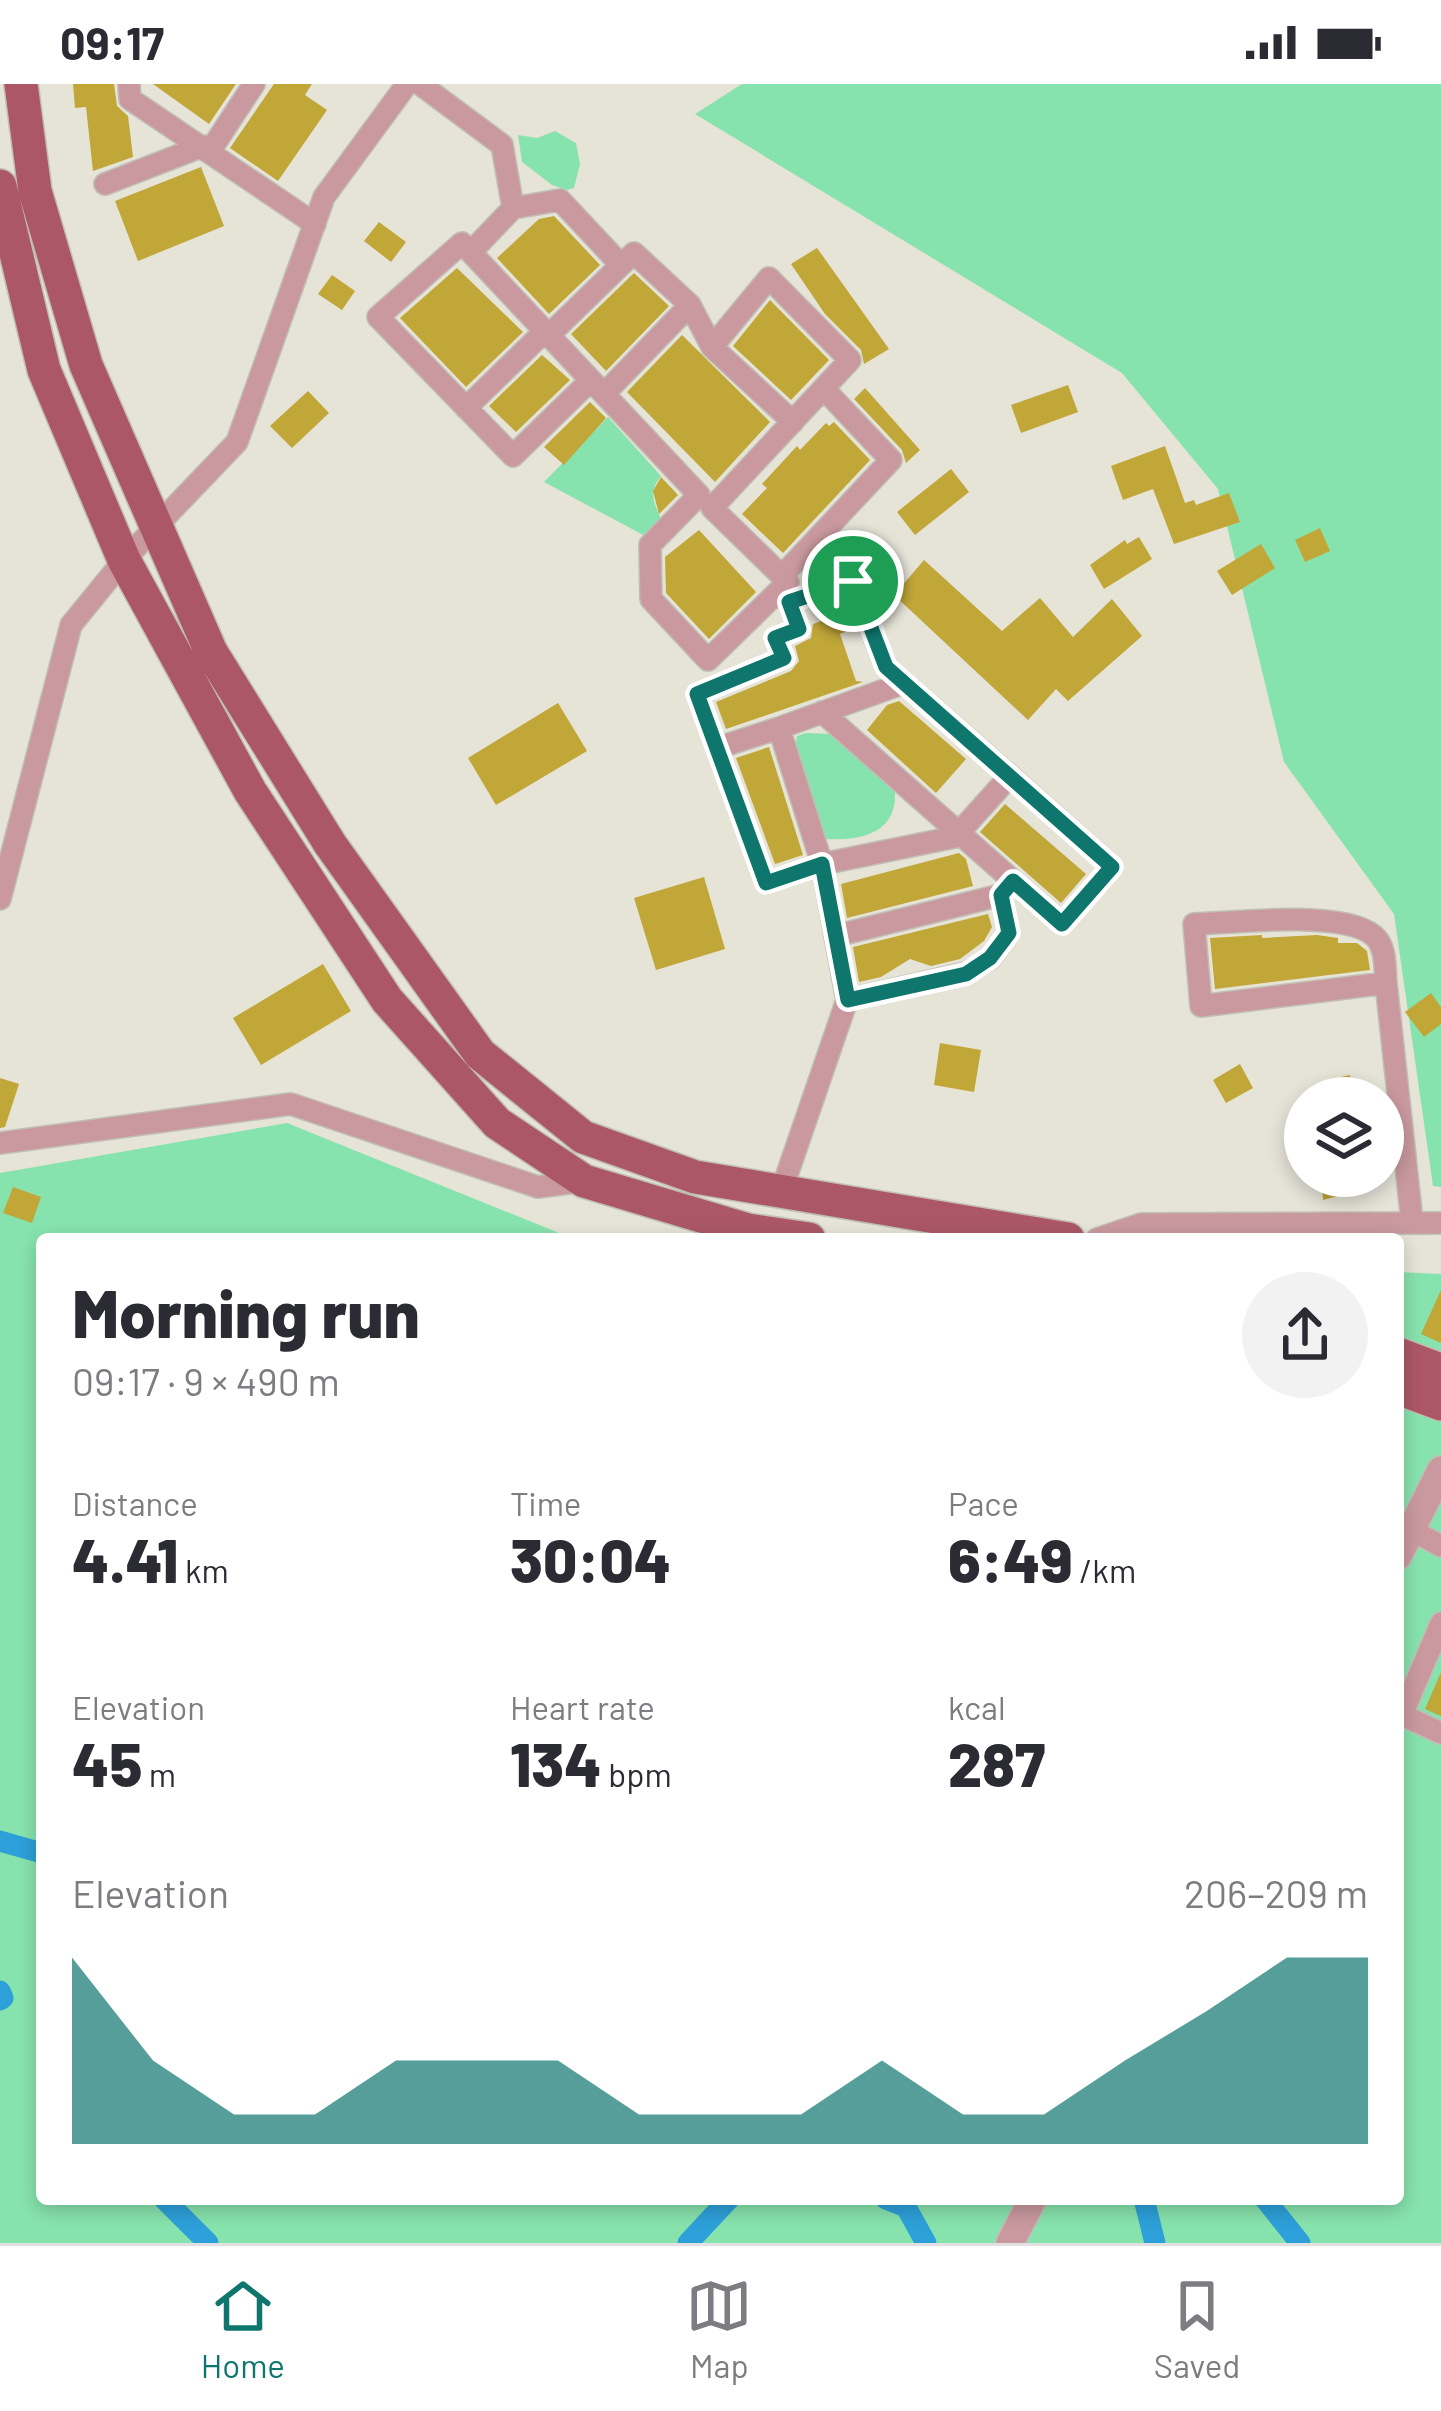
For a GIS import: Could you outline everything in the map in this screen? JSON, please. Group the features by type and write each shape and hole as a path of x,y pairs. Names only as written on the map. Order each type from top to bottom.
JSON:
{"main road":[{"path":"21,84 35,190 86,365 212,652 330,844 480,1054 583,1137 695,1177 1031,1233"},
{"path":"0,187 44,370 124,560 250,790 387,1000 496,1123 584,1181 768,1233"},
{"path":"1404,1356 1441,1370"},
{"path":"1404,1390 1441,1403"}],"street":[{"path":"129,84 130,99 315,224"},
{"path":"105,184 207,149 254,84"},
{"path":"0,899 71,625 124,560 236,442 324,197 407,84"},
{"path":"420,84 502,145 513,208"},
{"path":"471,252 513,208 560,200 621,265"},
{"path":"690,305 598,387 513,456 378,317 463,243 547,333 598,387 706,501 788,582 708,660 651,599 650,545 706,501 793,422 850,360 769,278 712,347"},
{"path":"466,407 634,253 690,305 712,347 793,422"},
{"path":"782,576 891,460 824,389"},
{"path":"822,712 959,832 1007,888 1062,924 1112,867 1010,776 886,667 853,581 789,602 799,629 775,638 784,658 697,694 766,883 822,864 955,836 959,832 1010,776"},
{"path":"717,748 904,683"},
{"path":"779,728 822,864 848,1000 781,1192"},
{"path":"848,1000 966,974 990,958 1009,933 1007,888"},
{"path":"835,936 1007,888"},
{"path":"1386,983 1201,1006 1194,924 1338,921 1370,932 1381,943 1386,983 1412,1221"},
{"path":"0,1144 291,1104 538,1187 584,1181"},
{"path":"1115,1233 1141,1224 1441,1223"},
{"path":"1404,1546 1441,1470"},
{"path":"1413,1532 1441,1546"},
{"path":"1404,1710 1441,1623"},
{"path":"1404,1716 1441,1733"},
{"path":"1010,2243 1030,2205"}],"green space":[{"path":"742,84 1441,84 1441,1187 1433,1186 1394,914 1284,762 1218,489 1122,373 695,114"},
{"path":"555,131 576,143 580,164 574,188 567,190 552,185 522,162 518,135 537,138"},
{"path":"608,417 661,476 653,492 661,519 647,537 544,482"},
{"path":"832,734 895,792 894,806 883,826 863,836 825,839 796,743 797,736"},
{"path":"287,1123 559,1233 36,1233 36,2205 1404,2205 1404,1272 1441,1274 1441,2243 0,2243 0,1173"}],"building":[{"path":"73,84 114,84 117,106 128,116 133,157 93,171 86,107 75,108"},
{"path":"153,84 236,84 209,124"},
{"path":"274,84 312,84 305,95 327,110 278,181 230,148"},
{"path":"201,167 224,226 138,261 115,201"},
{"path":"554,216 600,265 549,314 497,258 539,219"},
{"path":"379,222 406,242 391,262 364,241"},
{"path":"817,248 889,349 864,364 861,350 825,314 791,264"},
{"path":"457,268 523,332 466,387 400,318"},
{"path":"634,273 669,306 606,371 571,334"},
{"path":"332,275 355,291 342,310 318,294"},
{"path":"770,300 829,360 791,400 733,346"},
{"path":"682,335 770,422 715,482 627,392"},
{"path":"542,355 570,380 516,432 489,406"},
{"path":"1068,385 1078,412 1021,433 1011,405"},
{"path":"865,388 920,450 906,463 902,450 854,399"},
{"path":"308,391 329,413 292,448 270,426"},
{"path":"590,402 606,418 564,465 544,447"},
{"path":"834,422 870,460 783,553 742,514 797,446 800,450 826,423"},
{"path":"1165,446 1185,503 1194,500 1196,505 1229,493 1240,522 1174,544 1153,489 1123,500 1111,466"},
{"path":"951,469 969,492 915,535 897,512"},
{"path":"661,477 678,495 659,514 653,491"},
{"path":"1320,528 1330,551 1305,562 1295,540"},
{"path":"699,530 756,592 709,639 666,593 665,557"},
{"path":"1139,537 1152,559 1104,589 1090,565 1125,540 1127,544"},
{"path":"1261,544 1275,568 1232,595 1217,571"},
{"path":"924,560 1002,631 1040,598 1073,637 1112,599 1142,636 1068,701 1056,689 1028,720 894,595"},
{"path":"839,615 845,632 840,634 856,681 863,682 726,729 716,702 791,671 799,661 795,646 811,638 813,624"},
{"path":"899,701 966,759 936,793 867,730 887,705"},
{"path":"558,703 587,751 496,805 468,758"},
{"path":"769,747 803,855 775,864 736,758"},
{"path":"1005,804 1086,874 1061,903 980,832"},
{"path":"959,853 966,859 973,886 847,918 841,884"},
{"path":"704,877 725,949 656,970 634,898"},
{"path":"988,914 992,927 984,941 960,959 931,966 910,959 881,977 859,982 853,947"},
{"path":"1317,935 1338,938 1338,943 1357,943 1367,951 1370,970 1215,989 1210,938"},
{"path":"323,964 351,1011 261,1065 233,1018"},
{"path":"1431,993 1441,1007 1441,1024 1424,1037 1405,1012"},
{"path":"940,1043 981,1050 974,1092 934,1085"},
{"path":"1240,1064 1253,1088 1226,1103 1213,1080"},
{"path":"0,1078 19,1084 5,1127 0,1128"},
{"path":"13,1187 41,1197 32,1223 3,1213"},
{"path":"1441,1290 1441,1343 1421,1334"},
{"path":"1441,1672 1441,1716 1425,1709"}],"waterway":[{"path":"0,1841 36,1851"},
{"path":"0,1991 0,2000"},
{"path":"170,2205 208,2243"},
{"path":"688,2243 723,2205"},
{"path":"901,2205 926,2243"},
{"path":"1146,2205 1155,2243"},
{"path":"1270,2205 1300,2243"}],"route":[{"path":"853,581 886,667 1112,867 1062,924 1013,881 1001,895 1009,933 990,958 966,974 848,1000 822,864 766,883 697,694 784,658 775,638 799,629 789,602 853,581"}]}
